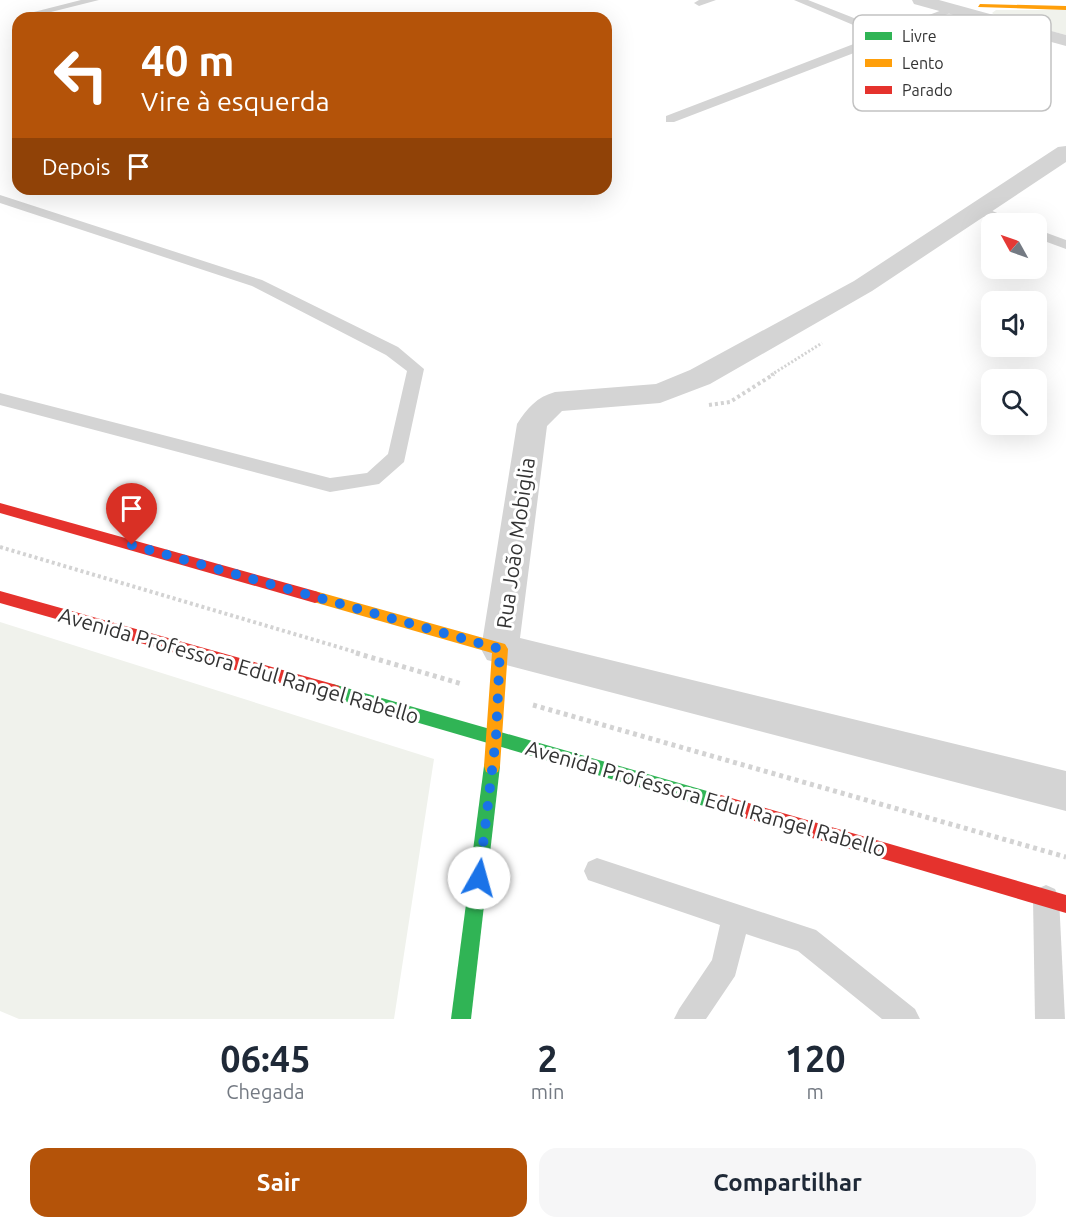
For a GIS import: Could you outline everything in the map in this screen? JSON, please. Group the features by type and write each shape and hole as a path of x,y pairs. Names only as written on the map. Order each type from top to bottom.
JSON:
{"main road":[{"path":"974,7 1066,8"},
{"path":"0,508 500,649"},
{"name":"Avenida Professora Edul Rangel Rabello","path":"1,599 496,737 1056,901"},
{"name":"Rua João Mobiglia","path":"461,1019 496,737 500,649"}],"street":[{"path":"920,0 974,7 996,15"},
{"path":"1051,35 1066,41"},
{"path":"980,210 1066,152"},
{"name":"Rua João Mobiglia","path":"500,649 532,424 543,410 555,402 660,393 700,377 863,286 980,210"},
{"path":"500,649 1066,791"}],"lane":[{"path":"40,12 94,0"},
{"path":"699,3 711,0"},
{"path":"800,0 853,21"},
{"path":"951,15 974,7"},
{"path":"670,120 853,50"},
{"path":"0,200 257,283 392,351 416,369 396,457 372,479 330,486 0,399"},
{"path":"980,210 987,213"},
{"path":"1047,237 1066,245"},
{"path":"597,872 806,940 905,1019"},
{"path":"1050,1019 1056,901"},
{"path":"689,1019 725,966 736,917"}],"shaded area":[{"path":"996,10 1066,10 1066,35 1051,31 1051,15 995,15 992,13"},
{"path":"0,622 434,759 394,1019 19,1019 0,1011"}],"traffic: fast":[{"path":"333,691 714,801"},
{"path":"461,1019 492,766"}],"traffic: slow":[{"path":"980,6 1066,8"},
{"path":"315,597 500,649 492,766"}],"traffic: jam":[{"path":"0,508 315,597"},
{"path":"0,597 333,691"},
{"path":"714,801 1066,904"}],"route":[{"path":"132,545 500,649 496,737 479,878"}]}
